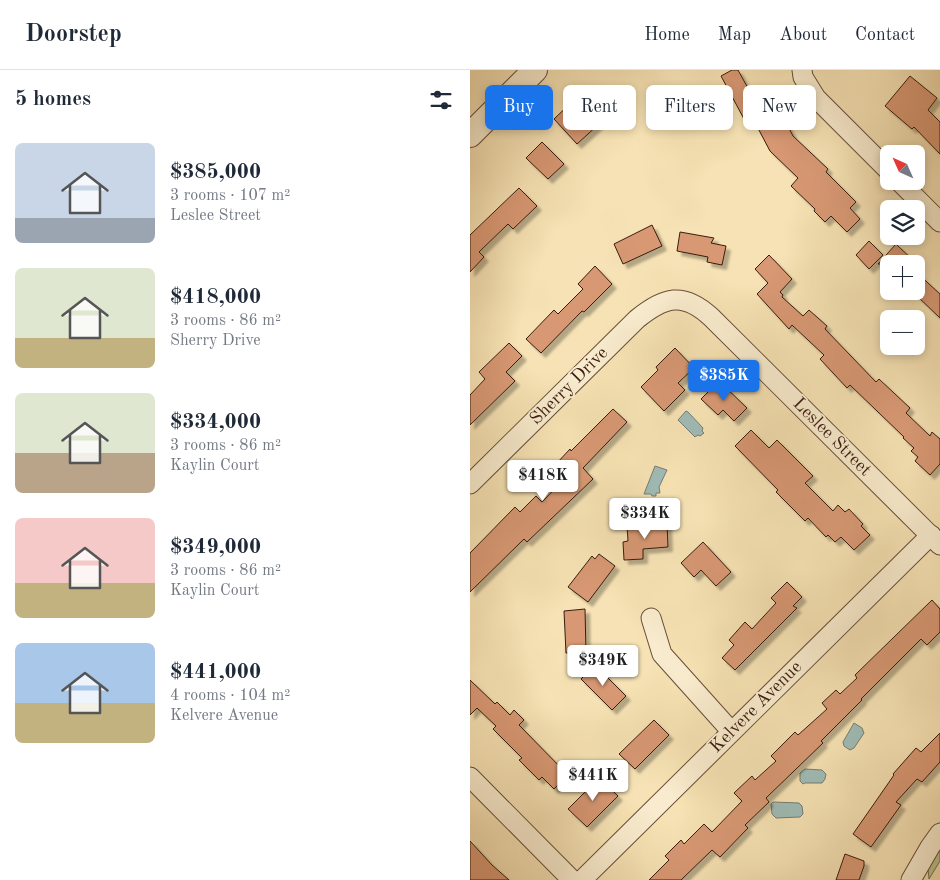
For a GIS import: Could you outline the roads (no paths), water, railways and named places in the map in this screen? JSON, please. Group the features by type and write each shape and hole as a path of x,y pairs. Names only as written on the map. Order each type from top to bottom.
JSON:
{"street":[{"path":"470,135 535,70"},
{"path":"802,70 809,88 816,98 880,162"},
{"path":"908,190 940,222"},
{"name":"Sherry Drive","path":"470,484 636,320 660,303 675,300"},
{"name":"Leslee Street","path":"675,300 694,304 711,317 936,540"},
{"name":"Kelvere Avenue","path":"582,880 731,731 936,540"},
{"path":"651,618 662,654 731,731"},
{"path":"470,777 572,880"},
{"path":"912,880 930,846 940,833"}],"water":[{"path":"686,411 703,428 702,431 704,433 700,436 695,437 678,420"},
{"path":"655,466 667,470 659,487 660,493 652,496 651,494 644,494"},
{"path":"854,723 862,728 864,733 854,748 850,750 844,746 843,742"},
{"path":"805,769 822,770 826,774 825,779 822,783 803,784 800,781 800,773"},
{"path":"773,802 799,803 802,806 803,814 800,817 776,818 772,814 771,804"}]}
